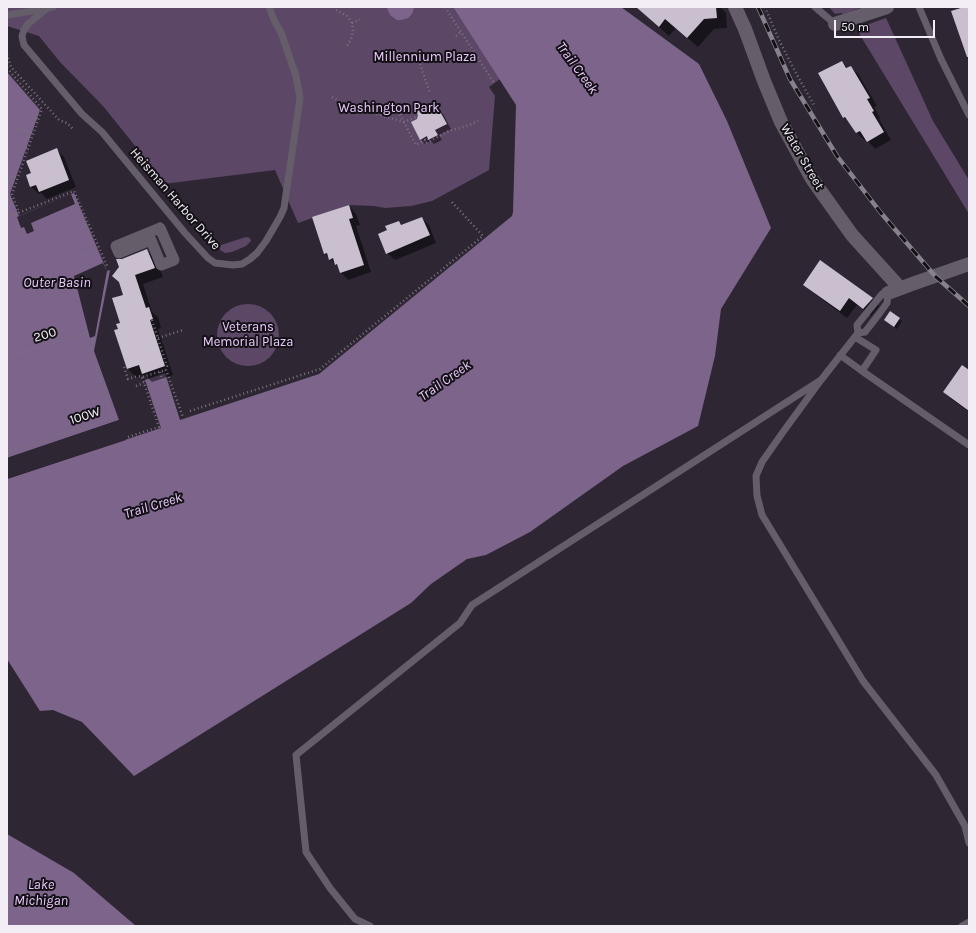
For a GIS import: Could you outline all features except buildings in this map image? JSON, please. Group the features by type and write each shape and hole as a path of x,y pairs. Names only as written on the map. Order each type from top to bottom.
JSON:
{"street":[{"name":"Water Street","path":"734,7 745,29 781,122 812,179 894,291"},
{"path":"835,24 884,8"},
{"path":"160,228 174,260 161,265 151,240 119,253 116,246 160,228"},
{"path":"894,291 969,264"}],"lane":[{"name":"Heisman Harbor Drive","path":"50,8 28,24 22,36 24,45 82,114 102,132 202,252 215,263 233,265 242,264 257,253 280,217 284,208 299,106 300,98 296,76 281,32 269,7"},
{"path":"815,7 835,24"},
{"path":"919,7 941,59 969,116"},
{"path":"7,8 16,14"},
{"path":"7,15 50,8"},
{"path":"894,291 866,332 857,335 840,355 765,458 756,476 756,496 762,515 862,681 936,775 965,826 969,843"},
{"path":"857,335 876,350 862,371"},
{"path":"840,355 969,445"},
{"path":"370,926 355,919 330,888 306,852 296,755 460,623 472,605 821,380"},
{"path":"962,926 969,922"}],"path":[{"path":"445,7 494,83"},
{"path":"765,7 779,40 814,105"},
{"path":"336,10 347,16 352,23 353,31 347,46"},
{"path":"352,23 360,20"},
{"path":"456,36 461,32"},
{"path":"7,54 11,67 59,120 67,123 74,130"},
{"path":"420,64 430,93"},
{"path":"7,68 42,109 12,194 21,235"},
{"path":"332,97 346,105 404,122 418,116"},
{"path":"398,111 416,145 426,140 426,143 449,131 478,121"},
{"path":"21,114 37,119"},
{"path":"16,128 32,133"},
{"path":"11,143 27,148"},
{"path":"7,158 22,162"},
{"path":"7,174 16,178"},
{"path":"7,216 74,191 108,268"},
{"path":"190,411 320,370 483,236 452,201"},
{"path":"61,237 87,225"},
{"path":"73,260 97,249"},
{"path":"152,320 167,366 166,370 183,417"},
{"path":"158,338 183,330"},
{"name":"200","path":"7,357 88,332"},
{"name":"100W","path":"7,452 112,418 91,350 93,337"},
{"path":"124,367 128,379 138,376 142,378 166,370"},
{"path":"160,372 166,390 168,389 177,416"},
{"path":"128,437 159,427 142,378"},
{"path":"136,386 144,383"}],"green space":[{"name":"Washington Park","path":"7,7 453,7 500,79 489,87 495,96 489,170 432,201 411,206 385,208 349,205 298,223 275,170 163,184 103,106 60,62 39,36 7,26"},
{"path":"829,7 862,7 844,14 835,14"},
{"path":"886,18 933,121 969,180 969,214 860,35 858,28"},
{"path":"246,237 250,238 251,241 246,246 232,252 225,253 220,250 221,245"},
{"name":"Veterans Memorial Plaza","path":"248,304 260,307 270,313 276,323 279,335 276,347 270,357 260,363 248,366 236,363 226,357 220,347 217,335 220,323 226,313 236,307"}],"water":[{"path":"387,7 414,7 413,12 408,18 397,20 391,16"},
{"name":"Trail Creek","path":"453,7 621,7 699,64 727,121 771,228 721,309 715,356 698,426 623,466 530,532 486,555 467,559 431,584 411,603 134,776 82,722 53,710 40,711 7,659 7,479 161,428 145,380 165,373 180,420 319,374 512,216 516,105"},
{"name":"Outer Basin","path":"7,72 40,110 10,194 19,216 74,193 107,271 110,270 94,351 119,420 7,458"},
{"name":"Lake Michigan","path":"7,834 74,873 136,926 7,926"}],"pier":[{"path":"71,194 75,204 31,223 34,231 27,234 24,227 21,228 17,217"},
{"path":"103,263 107,271 95,336 90,338 74,276"},
{"path":"119,420 120,422 7,460 7,458"},
{"path":"125,438 126,440 7,479 7,477"}],"railway":[{"path":"758,7 790,79 837,156 881,213 935,276 969,306"}],"park label":[{"name":"Millennium Plaza","path":"425,57"}]}
